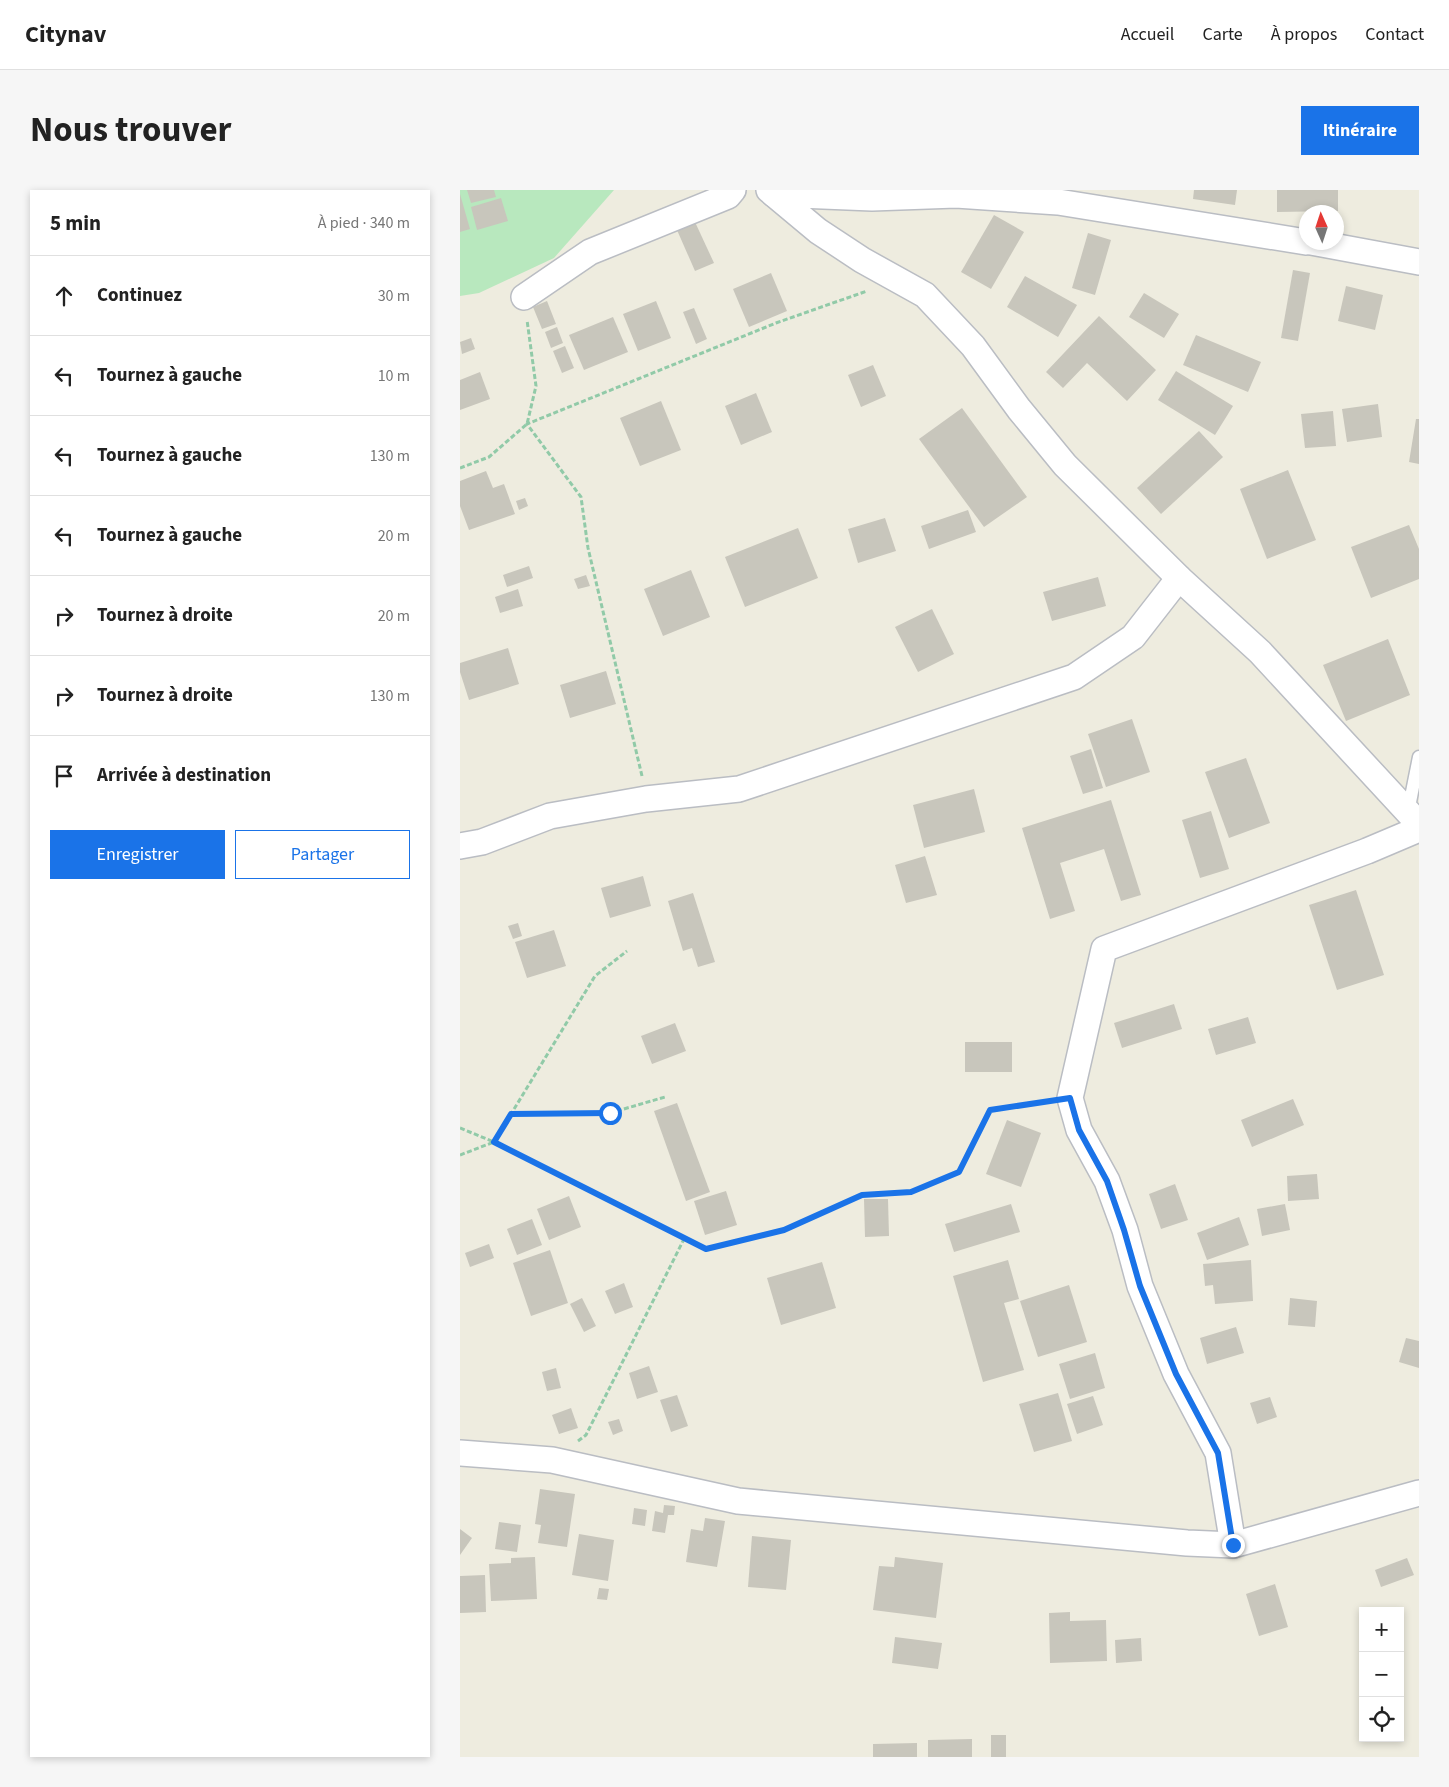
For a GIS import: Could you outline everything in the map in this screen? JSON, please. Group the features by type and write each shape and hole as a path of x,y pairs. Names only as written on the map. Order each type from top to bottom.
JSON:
{"street":[{"path":"524,297 590,252 728,196 733,190"},
{"path":"772,192 872,198 956,195 1058,202 1299,241"},
{"path":"772,192 818,230 862,260 925,295 973,346 1019,409 1065,465 1179,578 1260,652 1415,821 1367,851 1104,949 1070,1098 1079,1130 1107,1181 1147,1304 1176,1374 1218,1453 1233,1545"},
{"path":"1344,248 1419,262"},
{"path":"460,846 482,842 550,816 646,799 739,789 1074,677 1133,638 1179,578"},
{"path":"460,1453 552,1460 738,1501 1186,1544 1233,1545 1419,1493"}],"lane":[{"path":"1415,821 1419,757"}],"path":[{"path":"460,468 489,456 527,424 776,323 898,280"},
{"path":"524,297 536,386 527,424"},
{"path":"527,424 581,496 588,548 646,799"},
{"path":"460,1155 494,1142 595,976 627,951"},
{"path":"511,1114 610,1113 665,1097"},
{"path":"460,1128 494,1142 706,1249 784,1230 862,1195 911,1192 959,1172 990,1110 1070,1098"},
{"path":"552,1460 586,1435 684,1239"}],"green space":[{"path":"460,190 614,190 554,258 479,293 460,296"}],"building":[{"path":"467,190 494,190 496,197 471,203"},
{"path":"1194,190 1237,190 1235,205 1193,199"},
{"path":"1277,190 1338,190 1338,205 1299,205 1299,212 1277,212"},
{"path":"460,194 470,229 460,232"},
{"path":"501,198 508,221 477,230 471,207"},
{"path":"994,215 1024,232 991,289 961,272"},
{"path":"695,222 714,263 695,271 677,230"},
{"path":"1088,233 1111,240 1095,295 1072,288"},
{"path":"1293,270 1310,273 1298,341 1281,338"},
{"path":"771,273 787,311 749,327 733,289"},
{"path":"1025,276 1077,305 1058,337 1007,307"},
{"path":"1346,286 1383,295 1375,330 1338,321"},
{"path":"1144,293 1179,314 1164,338 1129,317"},
{"path":"547,301 556,324 542,329 533,307"},
{"path":"656,301 671,338 638,351 623,314"},
{"path":"694,308 707,339 696,344 683,312"},
{"path":"1099,316 1156,370 1127,401 1087,363 1063,388 1046,372"},
{"path":"613,317 628,352 584,370 569,335"},
{"path":"557,327 563,343 551,348 545,332"},
{"path":"1196,335 1261,362 1248,392 1183,365"},
{"path":"471,338 475,349 462,354 460,342"},
{"path":"565,346 574,368 562,373 553,351"},
{"path":"873,365 886,396 861,407 848,375"},
{"path":"1176,371 1233,406 1215,435 1158,400"},
{"path":"480,372 490,399 460,410 460,380"},
{"path":"756,393 772,432 741,445 725,406"},
{"path":"661,401 681,450 640,466 620,418"},
{"path":"1378,404 1382,437 1347,442 1342,409"},
{"path":"962,408 1027,497 984,527 919,439"},
{"path":"1333,411 1336,446 1305,448 1301,414"},
{"path":"1416,419 1419,419 1419,464 1409,462"},
{"path":"1199,431 1223,457 1161,514 1137,488"},
{"path":"1288,470 1316,540 1267,559 1240,489"},
{"path":"486,471 493,488 504,484 515,514 469,530 460,506 460,481"},
{"path":"525,498 528,506 519,510 516,501"},
{"path":"968,510 976,532 929,549 921,526"},
{"path":"885,518 896,551 858,563 848,529"},
{"path":"1409,525 1419,549 1419,579 1371,598 1351,547"},
{"path":"798,528 818,578 745,607 725,557"},
{"path":"529,566 533,578 507,587 503,575"},
{"path":"691,570 710,617 663,636 644,589"},
{"path":"586,575 590,586 578,589 574,579"},
{"path":"1098,577 1106,606 1052,621 1043,592"},
{"path":"518,589 523,606 500,613 495,597"},
{"path":"932,609 954,654 918,672 895,627"},
{"path":"1388,639 1410,695 1346,721 1323,665"},
{"path":"508,648 519,684 469,700 460,672 460,663"},
{"path":"606,671 616,704 570,718 560,685"},
{"path":"1132,719 1150,772 1106,787 1088,734"},
{"path":"1091,749 1103,788 1083,794 1070,756"},
{"path":"1246,758 1270,823 1229,838 1205,772"},
{"path":"974,789 985,832 924,848 913,805"},
{"path":"1111,800 1141,895 1121,901 1104,849 1060,863 1075,911 1050,919 1022,828"},
{"path":"1211,811 1229,869 1200,878 1182,820"},
{"path":"925,856 937,895 906,903 895,865"},
{"path":"643,876 651,906 610,918 601,888"},
{"path":"1356,890 1384,975 1337,990 1309,905"},
{"path":"693,893 715,962 698,967 692,948 683,951 668,901"},
{"path":"518,923 522,936 513,939 508,926"},
{"path":"554,930 566,966 527,978 515,942"},
{"path":"1174,1004 1182,1029 1122,1048 1114,1023"},
{"path":"1248,1017 1256,1043 1216,1055 1208,1029"},
{"path":"675,1023 686,1051 652,1064 641,1036"},
{"path":"965,1042 1012,1042 1012,1072 965,1072"},
{"path":"1293,1099 1304,1125 1252,1147 1241,1120"},
{"path":"677,1103 710,1192 686,1201 654,1111"},
{"path":"1007,1120 1041,1133 1021,1187 986,1174"},
{"path":"1317,1174 1319,1199 1288,1201 1287,1176"},
{"path":"1175,1184 1188,1220 1161,1229 1149,1194"},
{"path":"726,1191 737,1225 705,1235 694,1201"},
{"path":"569,1196 581,1227 549,1240 537,1209"},
{"path":"864,1199 888,1199 889,1236 865,1237"},
{"path":"1011,1204 1020,1232 954,1252 945,1224"},
{"path":"1285,1204 1290,1230 1262,1236 1257,1209"},
{"path":"1239,1217 1249,1245 1207,1260 1197,1233"},
{"path":"532,1219 542,1245 517,1255 507,1229"},
{"path":"489,1244 494,1258 470,1267 465,1253"},
{"path":"550,1250 568,1303 531,1316 513,1263"},
{"path":"1008,1260 1019,1299 1004,1303 1024,1370 983,1382 953,1276"},
{"path":"1251,1260 1253,1301 1215,1304 1213,1285 1205,1286 1203,1264"},
{"path":"822,1262 836,1308 781,1325 767,1278"},
{"path":"624,1283 633,1307 615,1314 605,1291"},
{"path":"1069,1285 1087,1342 1038,1357 1020,1301"},
{"path":"582,1298 596,1326 584,1332 570,1304"},
{"path":"1290,1298 1317,1301 1315,1327 1288,1325"},
{"path":"1236,1327 1244,1353 1207,1364 1200,1338"},
{"path":"1406,1338 1419,1341 1419,1368 1399,1362"},
{"path":"1095,1353 1105,1388 1070,1399 1059,1364"},
{"path":"649,1366 658,1392 637,1399 629,1373"},
{"path":"556,1368 561,1388 547,1391 542,1372"},
{"path":"1058,1393 1072,1441 1034,1452 1019,1404"},
{"path":"677,1395 688,1426 671,1432 660,1400"},
{"path":"1093,1396 1103,1425 1077,1434 1067,1404"},
{"path":"1270,1397 1277,1417 1257,1424 1250,1403"},
{"path":"571,1408 578,1428 559,1434 552,1415"},
{"path":"619,1419 623,1431 613,1435 608,1422"},
{"path":"540,1489 575,1494 567,1547 538,1543 541,1525 535,1524"},
{"path":"664,1505 675,1506 674,1515 668,1515 665,1533 652,1531 655,1511 663,1513"},
{"path":"634,1508 647,1510 645,1526 632,1524"},
{"path":"705,1518 725,1521 717,1567 686,1562 691,1529 703,1531"},
{"path":"499,1522 521,1525 517,1552 495,1549"},
{"path":"460,1529 472,1538 460,1555"},
{"path":"579,1534 614,1540 608,1581 572,1575"},
{"path":"752,1536 791,1540 786,1590 748,1587"},
{"path":"535,1557 537,1599 491,1601 489,1564 511,1563 511,1558"},
{"path":"895,1557 943,1563 936,1618 873,1610 879,1566 894,1567"},
{"path":"1407,1558 1414,1575 1381,1587 1375,1570"},
{"path":"485,1575 486,1612 460,1613 460,1576"},
{"path":"1275,1584 1288,1627 1259,1636 1246,1594"},
{"path":"599,1588 609,1589 607,1600 597,1599"},
{"path":"1070,1612 1070,1621 1106,1620 1107,1661 1050,1663 1049,1613"},
{"path":"895,1637 942,1643 938,1669 892,1663"},
{"path":"1141,1638 1142,1661 1116,1663 1115,1640"},
{"path":"991,1735 1006,1735 1006,1757 991,1757"},
{"path":"972,1739 972,1757 928,1757 928,1740"},
{"path":"917,1743 917,1757 873,1757 873,1744"}],"route":[{"path":"610,1113 511,1114 494,1142 706,1249 784,1230 862,1195 911,1192 959,1172 990,1110 1070,1098 1079,1130 1107,1181 1124,1230 1140,1286 1176,1374 1218,1453 1233,1545"}]}
